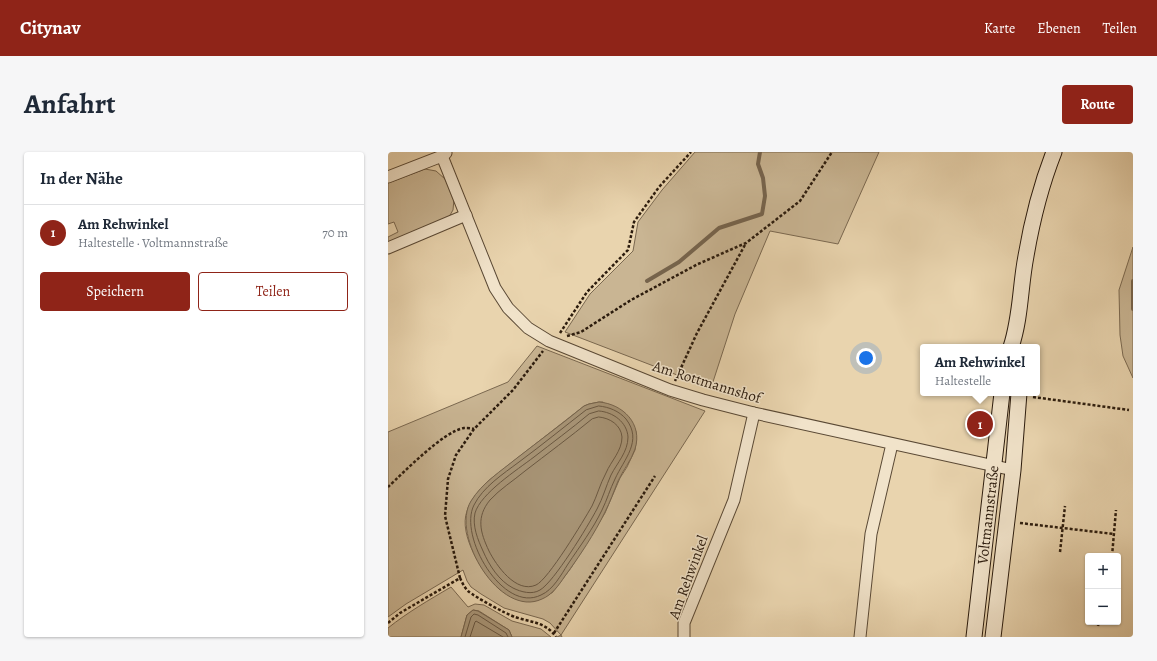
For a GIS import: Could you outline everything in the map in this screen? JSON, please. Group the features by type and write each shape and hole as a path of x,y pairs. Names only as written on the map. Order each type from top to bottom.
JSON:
{"street":[{"path":"1012,344 1017,328 1025,262 1030,235 1042,189 1054,152"},
{"name":"Am Rottmannshof","path":"388,178 444,154 495,288 508,308 528,328 550,341 670,390 703,400 754,413 1013,470"},
{"path":"388,248 466,215"},
{"path":"1017,328 1019,344"},
{"name":"Voltmannstraße","path":"974,637 1002,396"},
{"name":"Voltmannstraße","path":"993,637 1013,470 1019,396"},
{"name":"Am Rehwinkel","path":"684,637 684,623 734,500 754,413"},
{"path":"860,637 871,534 892,444"}],"path":[{"path":"556,637 554,633 540,623 507,613 469,592 464,585 460,578 445,516 448,479 456,455 474,429 513,390 550,341 562,331 587,292 628,250 634,222 658,187 691,152"},
{"path":"550,341 580,332 631,300 698,264 746,243 800,200 832,152"},
{"path":"670,390 697,333 746,243"},
{"path":"1033,396 1129,410"},
{"path":"388,487 431,448 450,434 464,428 474,429"},
{"path":"554,633 655,476"},
{"path":"1060,552 1065,506"},
{"path":"1112,553 1116,510"},
{"path":"1019,523 1114,534"},
{"path":"388,623 400,613 460,578"}],"shaded area":[{"path":"695,152 879,152 838,244 770,231 735,314 711,388 565,332 590,294 633,251 638,222 662,190"},
{"path":"425,169 436,171 445,179 454,199 453,210 449,217 388,243 388,237 398,232 394,222 388,224 388,183"},
{"path":"1133,247 1133,378 1123,356 1120,335 1119,290"},
{"path":"537,346 705,411 561,635 550,623 543,619 504,608 481,594 471,587 463,570 406,604 388,617 388,432 508,382","holes":["603,402 636,431 635,450 620,478 605,513 571,568 552,593 500,590 486,574 474,554 469,542 465,521 470,503 488,481 584,406"]},
{"path":"451,587 468,607 475,604 484,605 512,621 541,629 551,637 512,637 509,630 479,611 473,610 467,615 461,637 388,637 388,628 411,611"}],"water":[{"path":"599,402 616,407 629,417 636,431 637,440 635,449 596,528 576,561 555,589 542,599 526,602 510,597 496,586 483,570 473,552 467,533 466,516 471,501 492,478 584,406"},
{"path":"473,610 478,611 509,630 512,637 461,637 467,615"}],"waterway":[{"path":"647,281 679,262 719,228 762,214 765,196 763,178 758,164 760,152"},
{"path":"1133,281 1133,309"}],"place":[{"name":"Am Rehwinkel","path":"980,424"}]}
